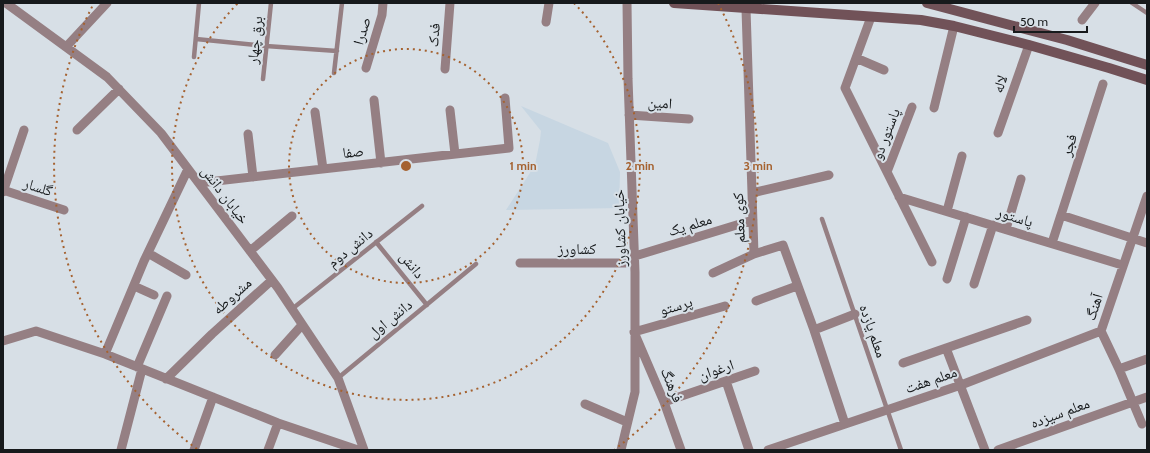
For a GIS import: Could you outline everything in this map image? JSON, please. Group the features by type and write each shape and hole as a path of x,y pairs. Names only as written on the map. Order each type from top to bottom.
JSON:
{"street":[{"name":"خیابان دانش","path":"6,3 107,77 161,133 272,280 338,378 364,450"},
{"path":"66,47 107,3"},
{"name":"صدرا","path":"366,68 382,15 383,3"},
{"name":"فدک","path":"445,69 450,3"},
{"path":"546,22 549,3"},
{"name":"خیابان کشاورز","path":"621,450 635,392 634,259 627,3"},
{"path":"674,3 921,20 954,26 1029,45 1147,80"},
{"path":"927,3 1067,40 1147,65"},
{"path":"1082,20 1095,3"},
{"name":"کوی معلم","path":"746,9 754,254 783,245 814,330 845,424"},
{"path":"871,17 845,88 932,262"},
{"path":"934,108 954,26"},
{"name":"لاله","path":"998,133 1029,45"},
{"path":"856,58 884,70"},
{"name":"فجر","path":"1052,243 1103,84"},
{"path":"77,130 119,89"},
{"name":"صفا","path":"199,183 509,148 506,98"},
{"path":"374,100 381,163"},
{"name":"پاستور دو","path":"887,172 912,107"},
{"path":"450,110 455,154"},
{"path":"315,112 323,169"},
{"name":"امین","path":"629,115 689,119"},
{"name":"گلسار","path":"24,130 3,191 64,210"},
{"path":"248,134 253,177"},
{"path":"947,211 962,156"},
{"path":"105,354 148,253 188,169"},
{"path":"752,193 828,175"},
{"path":"1006,229 1021,179"},
{"name":"آهنگ","path":"1142,424 1119,368 1101,331 1147,196"},
{"name":"پاستور","path":"899,197 1052,243 1122,266"},
{"path":"1061,215 1147,244"},
{"path":"250,251 292,216"},
{"path":"947,279 966,217"},
{"name":"معلم یک","path":"634,259 753,220"},
{"path":"974,284 993,225"},
{"path":"148,253 186,275"},
{"path":"713,273 754,254"},
{"name":"کشاورز","path":"520,263 634,259"},
{"name":"مشروطه","path":"166,379 212,334 272,280"},
{"path":"134,286 154,295"},
{"path":"756,301 797,286"},
{"path":"121,450 139,368 167,296"},
{"name":"پرستو","path":"634,332 725,306"},
{"path":"814,330 855,314"},
{"path":"903,363 1027,320"},
{"path":"275,355 302,325"},
{"path":"3,341 36,331 105,354 341,447 358,450"},
{"name":"معلم هفت","path":"768,450 961,385 1101,331"},
{"name":"فرهنگ","path":"634,332 664,402 681,450"},
{"path":"946,348 985,450"},
{"path":"1119,368 1147,359"},
{"name":"ارغوان","path":"664,402 754,372"},
{"path":"726,381 748,450"},
{"path":"194,450 213,397"},
{"name":"معلم سیزده","path":"998,450 1147,397"},
{"path":"585,404 627,422"},
{"path":"268,450 278,423"}],"lane":[{"path":"194,57 199,3"},
{"name":"برق چهار","path":"263,79 271,3"},
{"path":"334,73 342,3"},
{"path":"1132,3 1147,13"},
{"path":"196,39 337,51"},
{"name":"دانش دوم","path":"292,309 422,206"},
{"name":"معلم یازده","path":"822,219 901,450"},
{"name":"دانش","path":"376,242 427,305"},
{"name":"دانش اول","path":"338,378 476,264"}],"shaded area":[{"path":"521,106 608,143 620,172 619,208 506,210 535,165 540,140 541,131"}]}
